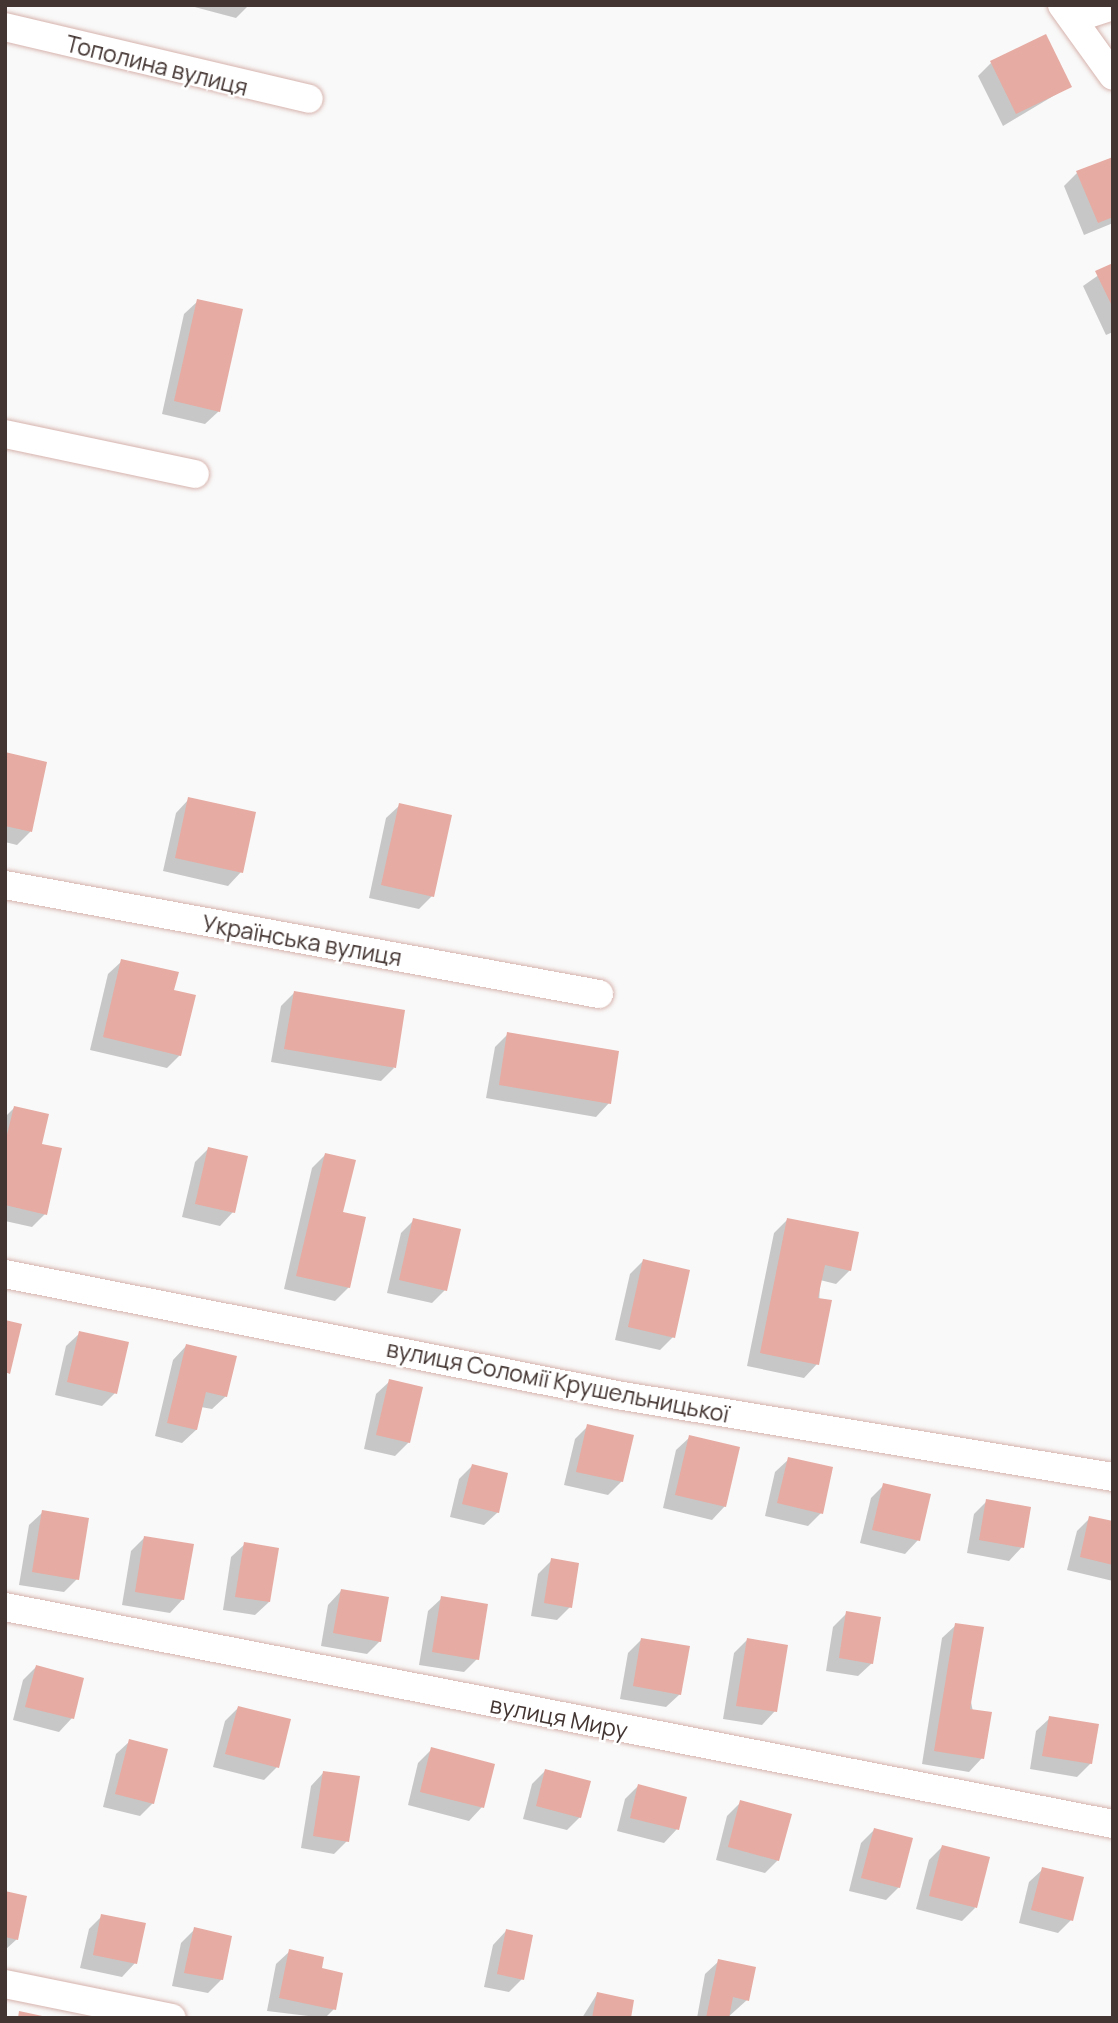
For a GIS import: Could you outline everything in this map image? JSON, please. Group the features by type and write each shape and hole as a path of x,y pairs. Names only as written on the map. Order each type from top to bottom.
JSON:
{"street":[{"path":"1113,6 1068,12 1113,76"},
{"name":"Тополина вулиця","path":"5,27 309,99"},
{"path":"5,434 195,474"},
{"name":"Українська вулиця","path":"5,885 599,995"},
{"name":"вулиця Соломії Крушельницької","path":"5,1274 617,1395 1113,1477"},
{"name":"вулиця Миру","path":"5,1607 1113,1824"},
{"path":"5,1984 172,2018"}],"building":[{"path":"1046,34 1072,87 1016,114 990,61"},
{"path":"1113,157 1113,217 1098,223 1076,171"},
{"path":"1113,263 1113,308 1095,271"},
{"path":"197,299 243,309 220,412 174,401"},
{"path":"5,752 47,762 32,832 5,826"},
{"path":"188,797 256,812 243,873 175,858"},
{"path":"399,803 452,815 434,897 381,885"},
{"path":"121,959 179,972 174,990 196,995 181,1056 103,1037"},
{"path":"294,991 405,1010 396,1068 284,1049"},
{"path":"507,1032 619,1051 611,1104 499,1085"},
{"path":"14,1106 49,1114 42,1144 62,1148 47,1215 5,1205 5,1143"},
{"path":"208,1147 248,1156 235,1213 195,1204"},
{"path":"325,1153 356,1160 343,1212 366,1217 350,1288 296,1276"},
{"path":"413,1218 461,1229 447,1291 399,1280"},
{"path":"787,1218 859,1232 851,1271 825,1265 818,1298 832,1300 819,1365 760,1353"},
{"path":"643,1259 690,1270 675,1338 628,1327"},
{"path":"5,1320 22,1324 10,1374 5,1372"},
{"path":"79,1331 129,1342 117,1394 67,1382"},
{"path":"186,1344 237,1356 227,1397 206,1392 197,1430 167,1423"},
{"path":"389,1379 423,1387 410,1443 376,1435"},
{"path":"587,1424 634,1435 623,1482 576,1472"},
{"path":"689,1435 740,1447 726,1507 675,1495"},
{"path":"788,1457 833,1467 823,1514 777,1503"},
{"path":"472,1464 508,1473 499,1513 462,1504"},
{"path":"883,1483 931,1494 920,1541 872,1530"},
{"path":"986,1499 1031,1507 1024,1548 979,1540"},
{"path":"42,1510 89,1518 79,1580 32,1572"},
{"path":"1089,1516 1113,1521 1113,1565 1080,1557"},
{"path":"144,1536 194,1544 184,1600 135,1592"},
{"path":"244,1542 279,1548 270,1602 235,1597"},
{"path":"551,1558 579,1563 572,1608 544,1603"},
{"path":"341,1589 389,1597 381,1642 333,1633"},
{"path":"441,1596 488,1604 479,1660 432,1652"},
{"path":"846,1611 881,1617 873,1664 839,1658"},
{"path":"955,1623 984,1627 970,1709 992,1712 984,1759 934,1751"},
{"path":"641,1638 690,1646 681,1695 633,1686"},
{"path":"747,1638 788,1645 777,1712 736,1706"},
{"path":"36,1665 84,1678 74,1719 25,1707"},
{"path":"238,1706 291,1719 279,1768 225,1754"},
{"path":"1049,1716 1099,1724 1092,1764 1042,1756"},
{"path":"129,1739 168,1749 154,1804 115,1794"},
{"path":"431,1747 495,1764 484,1808 420,1792"},
{"path":"545,1769 591,1781 581,1818 536,1806"},
{"path":"323,1771 360,1776 349,1842 313,1836"},
{"path":"638,1784 687,1797 679,1830 630,1818"},
{"path":"740,1800 792,1814 779,1861 728,1847"},
{"path":"874,1828 913,1838 900,1888 861,1878"},
{"path":"942,1845 990,1857 977,1908 929,1896"},
{"path":"1042,1867 1084,1877 1073,1921 1031,1910"},
{"path":"5,1891 27,1896 18,1940 5,1937"},
{"path":"101,1914 146,1923 137,1964 93,1955"},
{"path":"194,1927 232,1936 223,1980 184,1973"},
{"path":"506,1929 533,1935 524,1980 497,1974"},
{"path":"289,1949 324,1957 322,1968 343,1973 336,2010 279,1998"},
{"path":"718,1959 756,1967 749,2001 733,1997 729,2018 706,2018"},
{"path":"597,1992 634,2000 631,2018 592,2018"},
{"path":"19,2011 47,2017 47,2018 18,2018"}]}
